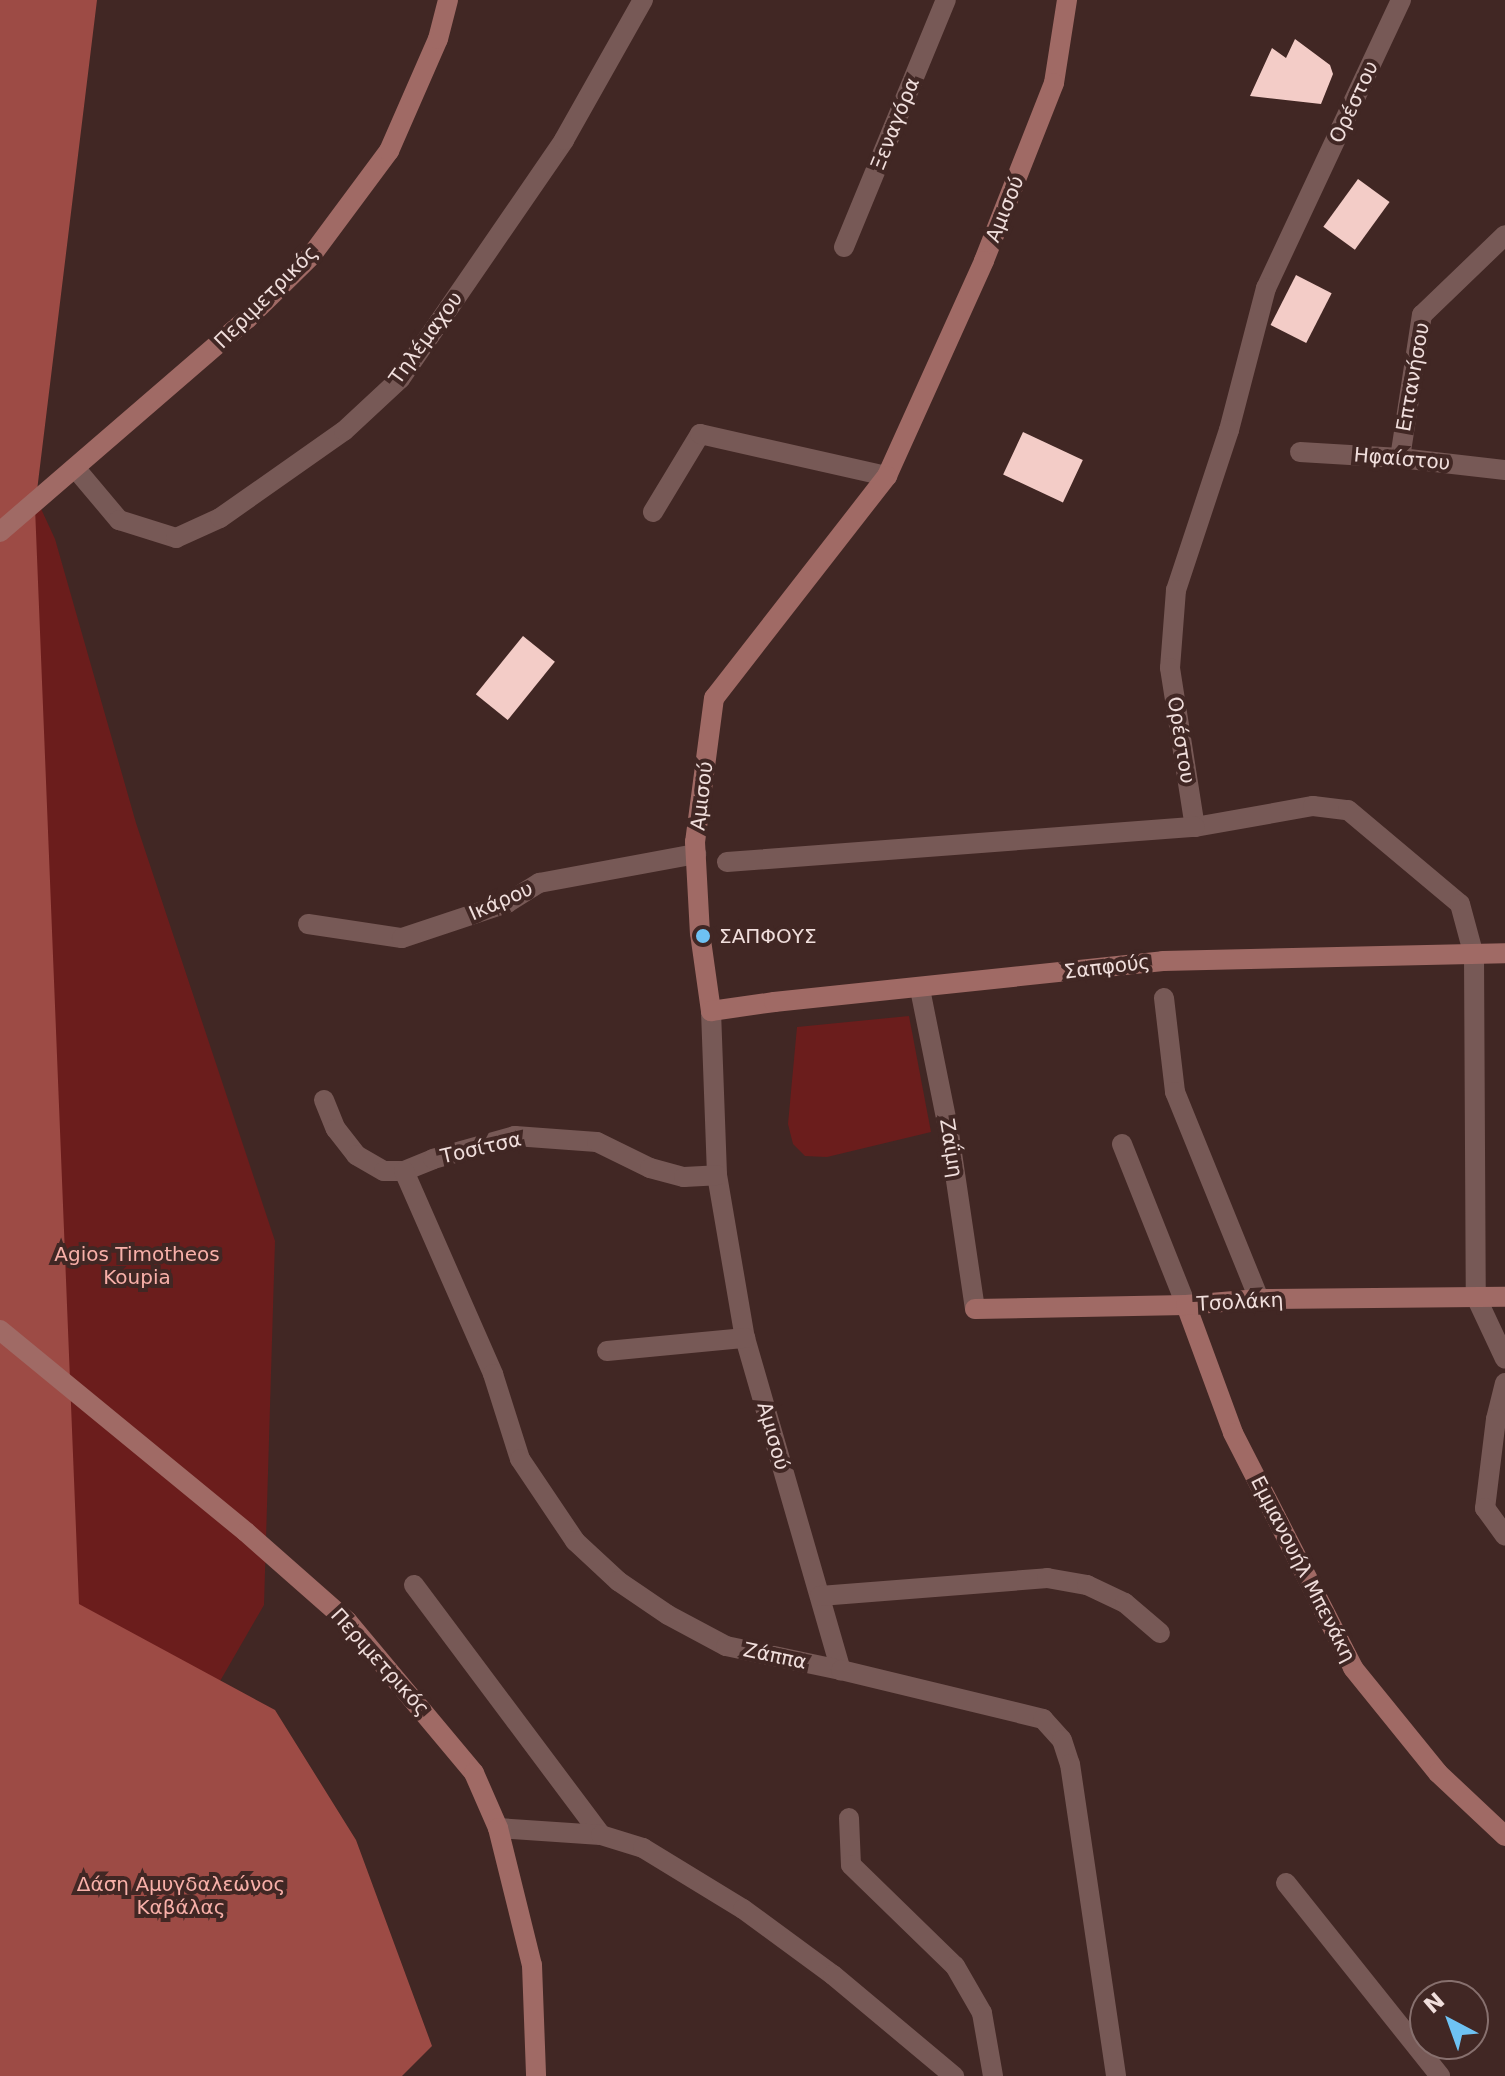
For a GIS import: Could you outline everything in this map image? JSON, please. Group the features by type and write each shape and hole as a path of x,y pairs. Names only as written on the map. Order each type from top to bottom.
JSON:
{"street":[{"name":"Περιμετρικός","path":"0,532 247,319 311,256 389,151 438,39 448,0"},
{"name":"Τηλέμαχου","path":"76,469 119,520 176,538 220,518 344,431 400,379 564,140 643,0"},
{"name":"Ξεναγόρα","path":"844,247 946,0"},
{"name":"Αμισού","path":"841,1670 745,1338 717,1175 711,1011 700,933 696,854 714,698 887,476 984,261 1054,83 1067,0"},
{"name":"Ορέστου","path":"1195,827 1170,668 1176,590 1229,430 1266,288 1401,0"},
{"name":"Επτανήσου","path":"1400,458 1422,315 1505,235"},
{"path":"653,512 700,434 887,476"},
{"name":"Ηφαίστου","path":"1300,452 1400,458 1505,470"},
{"path":"727,862 1195,827 1313,806 1348,810 1460,904 1474,956 1478,1145 1476,1297 1505,1359"},
{"name":"Ικάρου","path":"308,924 402,938 507,903 539,883 696,854"},
{"name":"Σαπφούς","path":"711,1011 1163,961 1505,953"},
{"name":"Ζαΐμη","path":"920,989 949,1133 975,1309"},
{"path":"1164,998 1175,1092 1259,1299"},
{"path":"324,1100 336,1129 356,1155 384,1171 404,1171"},
{"name":"Τοσίτσα","path":"404,1171 433,1159 515,1136 597,1142 650,1168 684,1177 717,1175"},
{"path":"1122,1144 1186,1305"},
{"name":"Ζάππα","path":"404,1171 493,1374 520,1459 575,1541 618,1581 668,1615 726,1646 841,1670 1043,1719 1062,1740 1070,1764 1116,2076"},
{"name":"Τσολάκη","path":"975,1309 1186,1305 1259,1299 1505,1297"},
{"name":"Εμμανουήλ Μπενάκη","path":"1186,1305 1233,1433 1353,1668 1438,1773 1505,1836"},
{"name":"Περιμετρικός","path":"0,1330 246,1532 347,1621 474,1773 498,1828 532,1965 536,2076"},
{"path":"607,1351 745,1338"},
{"path":"1505,1383 1496,1419 1485,1508 1505,1536"},
{"path":"820,1596 1047,1578 1087,1585 1125,1603 1160,1633"},
{"path":"414,1585 601,1835"},
{"path":"849,1818 851,1865 955,1966 982,2013 993,2076"},
{"path":"498,1828 601,1835 643,1848 743,1909 902,2030 954,2076"},
{"path":"1286,1883 1440,2076"}],"green space":[{"name":"Δάση Αμυγδαλεώνος Καβάλας","path":"0,0 97,0 35,507 79,1604 275,1710 356,1840 432,2046 402,2076 0,2076"},
{"name":"Agios Timotheos Koupia","path":"0,420 55,539 136,823 275,1241 264,1605 70,1941 0,1978"},
{"path":"909,1016 931,1132 827,1157 805,1156 793,1144 788,1124 797,1027"}],"building":[{"path":"1295,39 1330,65 1333,74 1321,104 1250,96 1272,48 1286,58"},
{"path":"1358,179 1390,202 1355,250 1323,227"},
{"path":"1296,275 1332,293 1306,343 1271,325"},
{"path":"1023,432 1083,460 1063,502 1003,475"},
{"path":"523,636 555,662 508,720 476,694"}],"place":[{"name":"ΣΑΠΦΟΥΣ","path":"703,936"}]}
